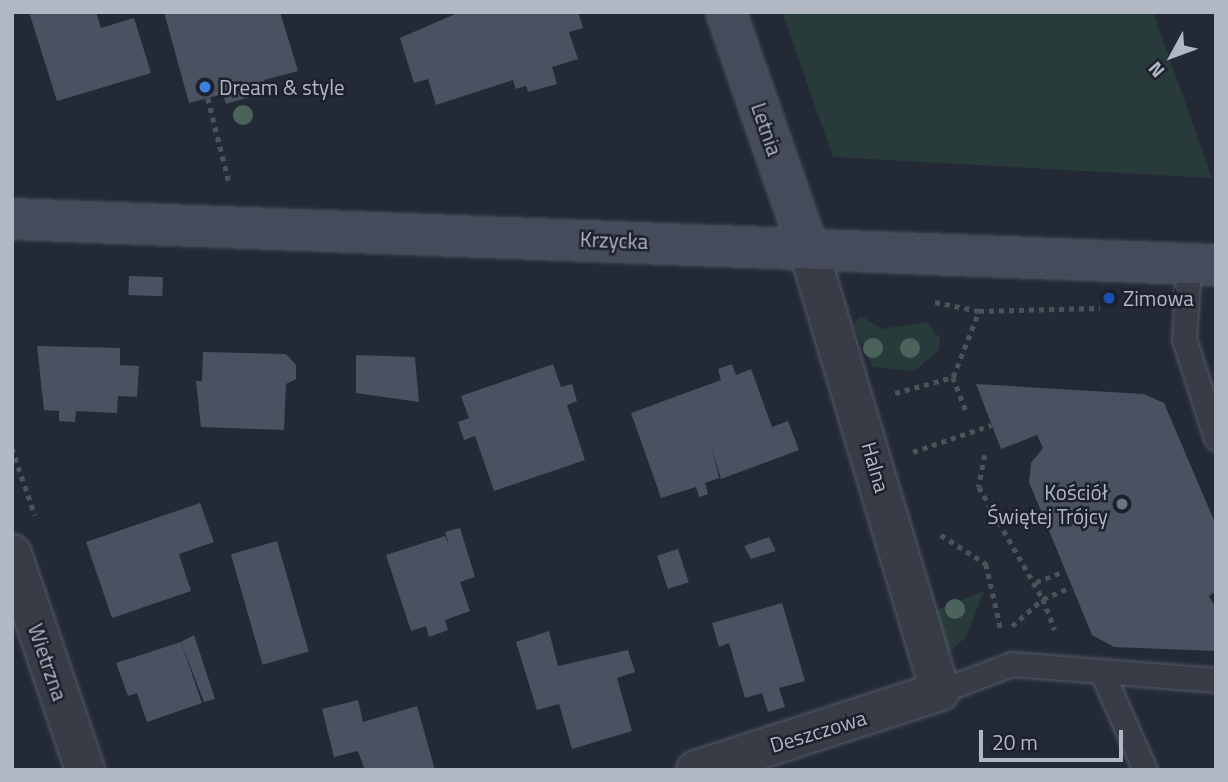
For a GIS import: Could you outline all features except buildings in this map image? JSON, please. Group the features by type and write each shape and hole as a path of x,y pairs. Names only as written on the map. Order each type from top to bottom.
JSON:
{"street":[{"name":"Letnia","path":"726,12 807,245"},
{"name":"Krzycka","path":"12,219 807,245 1203,265"},
{"name":"Halna","path":"807,245 940,691"},
{"name":"Wietrzna","path":"12,554 85,770"},
{"name":"Deszczowa","path":"696,770 940,691"}],"lane":[{"path":"1203,265 1184,339 1216,438"},
{"path":"940,691 1012,664 1103,675 1216,680"},
{"path":"1103,675 1145,770"}],"path":[{"path":"208,98 229,182"},
{"path":"921,299 979,311 1104,308"},
{"path":"967,413 953,377 979,311"},
{"path":"896,406 892,394 953,377"},
{"path":"910,453 991,425"},
{"path":"906,441 914,465"},
{"path":"985,455 979,487 1036,582 1042,598 1071,587"},
{"path":"934,521 938,533 986,564 1002,635"},
{"path":"1036,582 1064,571"}],"shaded area":[{"path":"782,12 1153,12 1212,178 833,157"},
{"path":"861,316 882,329 926,322 940,338 939,350 914,371 873,367 854,325"},
{"path":"984,591 966,637 948,653 934,611"}],"place":[{"name":"Dream & style","path":"205,87"},
{"name":"Zimowa","path":"1109,298"},
{"name":"Kościół Świętej Trójcy","path":"1122,504"}]}
